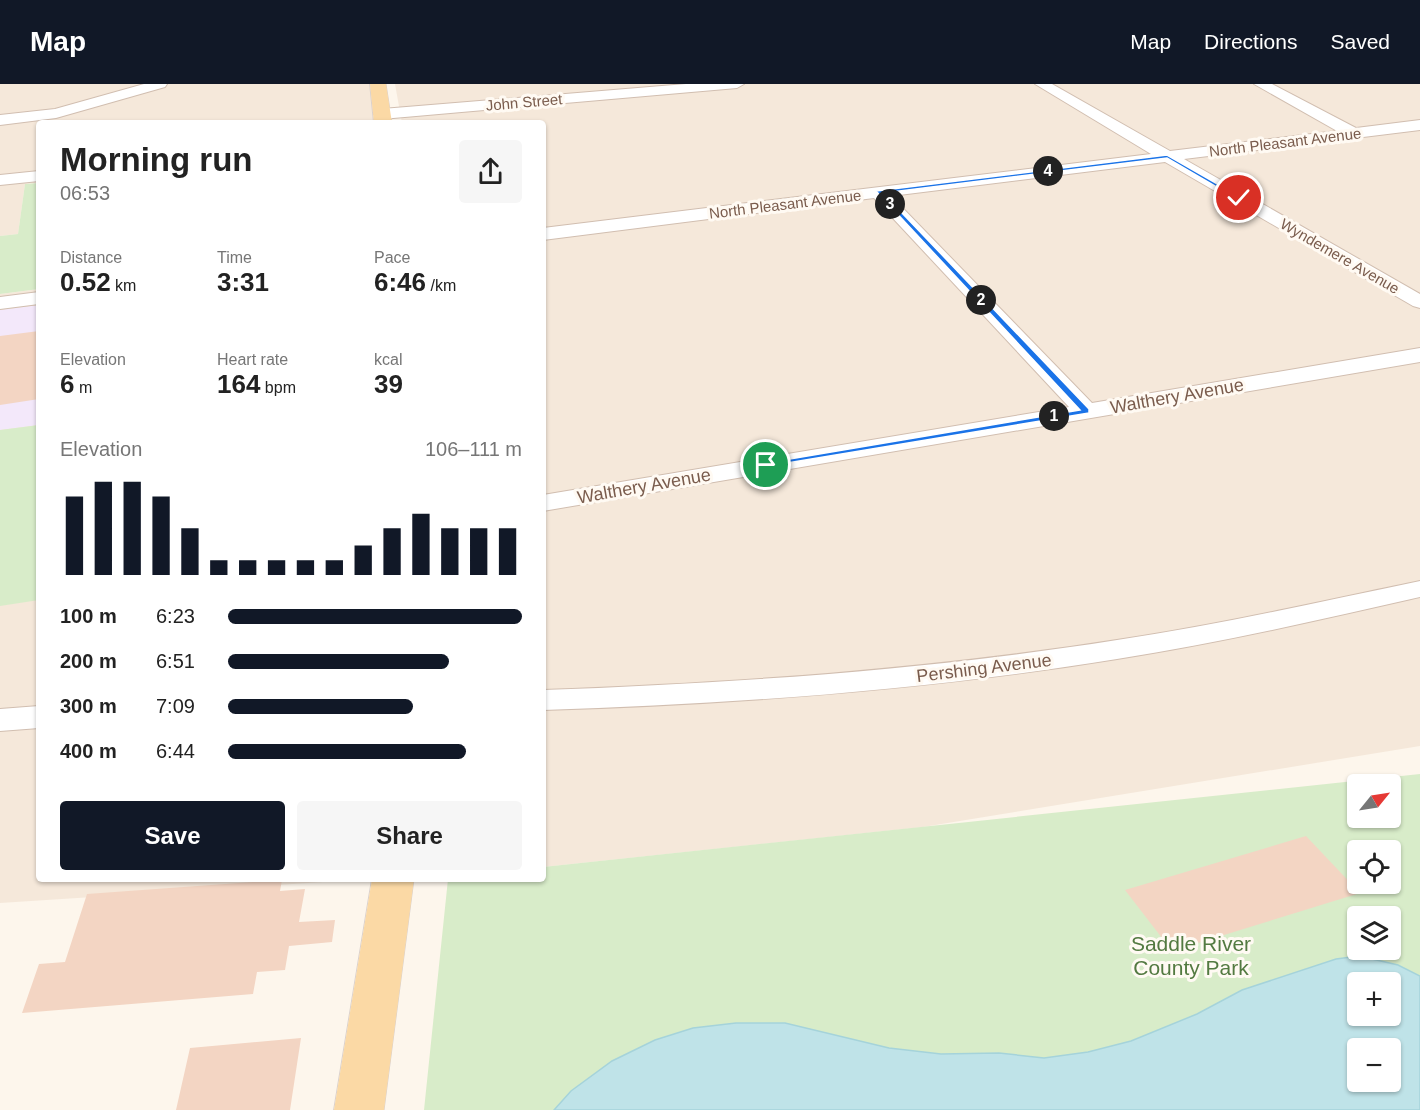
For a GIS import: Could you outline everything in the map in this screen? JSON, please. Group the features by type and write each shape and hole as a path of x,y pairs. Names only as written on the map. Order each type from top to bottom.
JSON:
{"main road":[{"path":"378,84 382,118"},
{"path":"359,1110 393,882"}],"street":[{"path":"0,120 56,114 160,84"},
{"name":"John Street","path":"382,118 737,84"},
{"name":"Wyndemere Avenue","path":"1042,84 1420,302"},
{"path":"1261,84 1353,133"},
{"name":"North Pleasant Avenue","path":"546,234 1420,125"},
{"path":"0,180 36,176"},
{"path":"878,192 1086,411"},
{"path":"0,303 36,298"},
{"name":"Walthery Avenue","path":"546,502 1420,355"},
{"name":"Pershing Avenue","path":"546,700 759,690 978,669 1181,639 1420,589"},
{"path":"0,720 36,717"}],"shaded area":[{"path":"0,84 378,84 383,120 36,120 36,183 25,184 18,234 0,236"},
{"path":"395,84 1420,84 1420,746 923,827 546,867 546,120 401,120"},
{"path":"36,289 36,882 324,882 0,903 0,294"},
{"path":"36,305 36,425 0,430 0,310"}],"green space":[{"path":"36,183 36,289 0,294 0,236 18,234 25,184"},
{"path":"36,425 36,600 0,606 0,430"},
{"name":"Saddle River County Park","path":"1420,774 1420,1110 424,1110 448,882 546,882 546,867 1347,782 1347,828 1401,828 1401,776"}],"water":[{"path":"1347,958 1347,960 1376,960 1398,965 1420,976 1420,1110 554,1110 571,1091 612,1061 655,1040 693,1028 736,1023 785,1023 889,1048 941,1054 999,1053 1044,1058 1088,1052 1131,1041 1197,1014 1242,990 1336,959"}],"building":[{"path":"36,331 36,399 0,405 0,336"},
{"path":"1306,836 1347,879 1347,894 1357,894 1172,951 1125,890"},
{"path":"282,882 280,891 305,889 299,922 335,920 332,942 289,946 285,970 257,972 253,994 22,1013 39,964 65,962 87,894"},
{"path":"301,1038 290,1110 176,1110 190,1048"}],"route":[{"path":"766,465 1086,411 878,192 1167,156 1239,198"}]}
